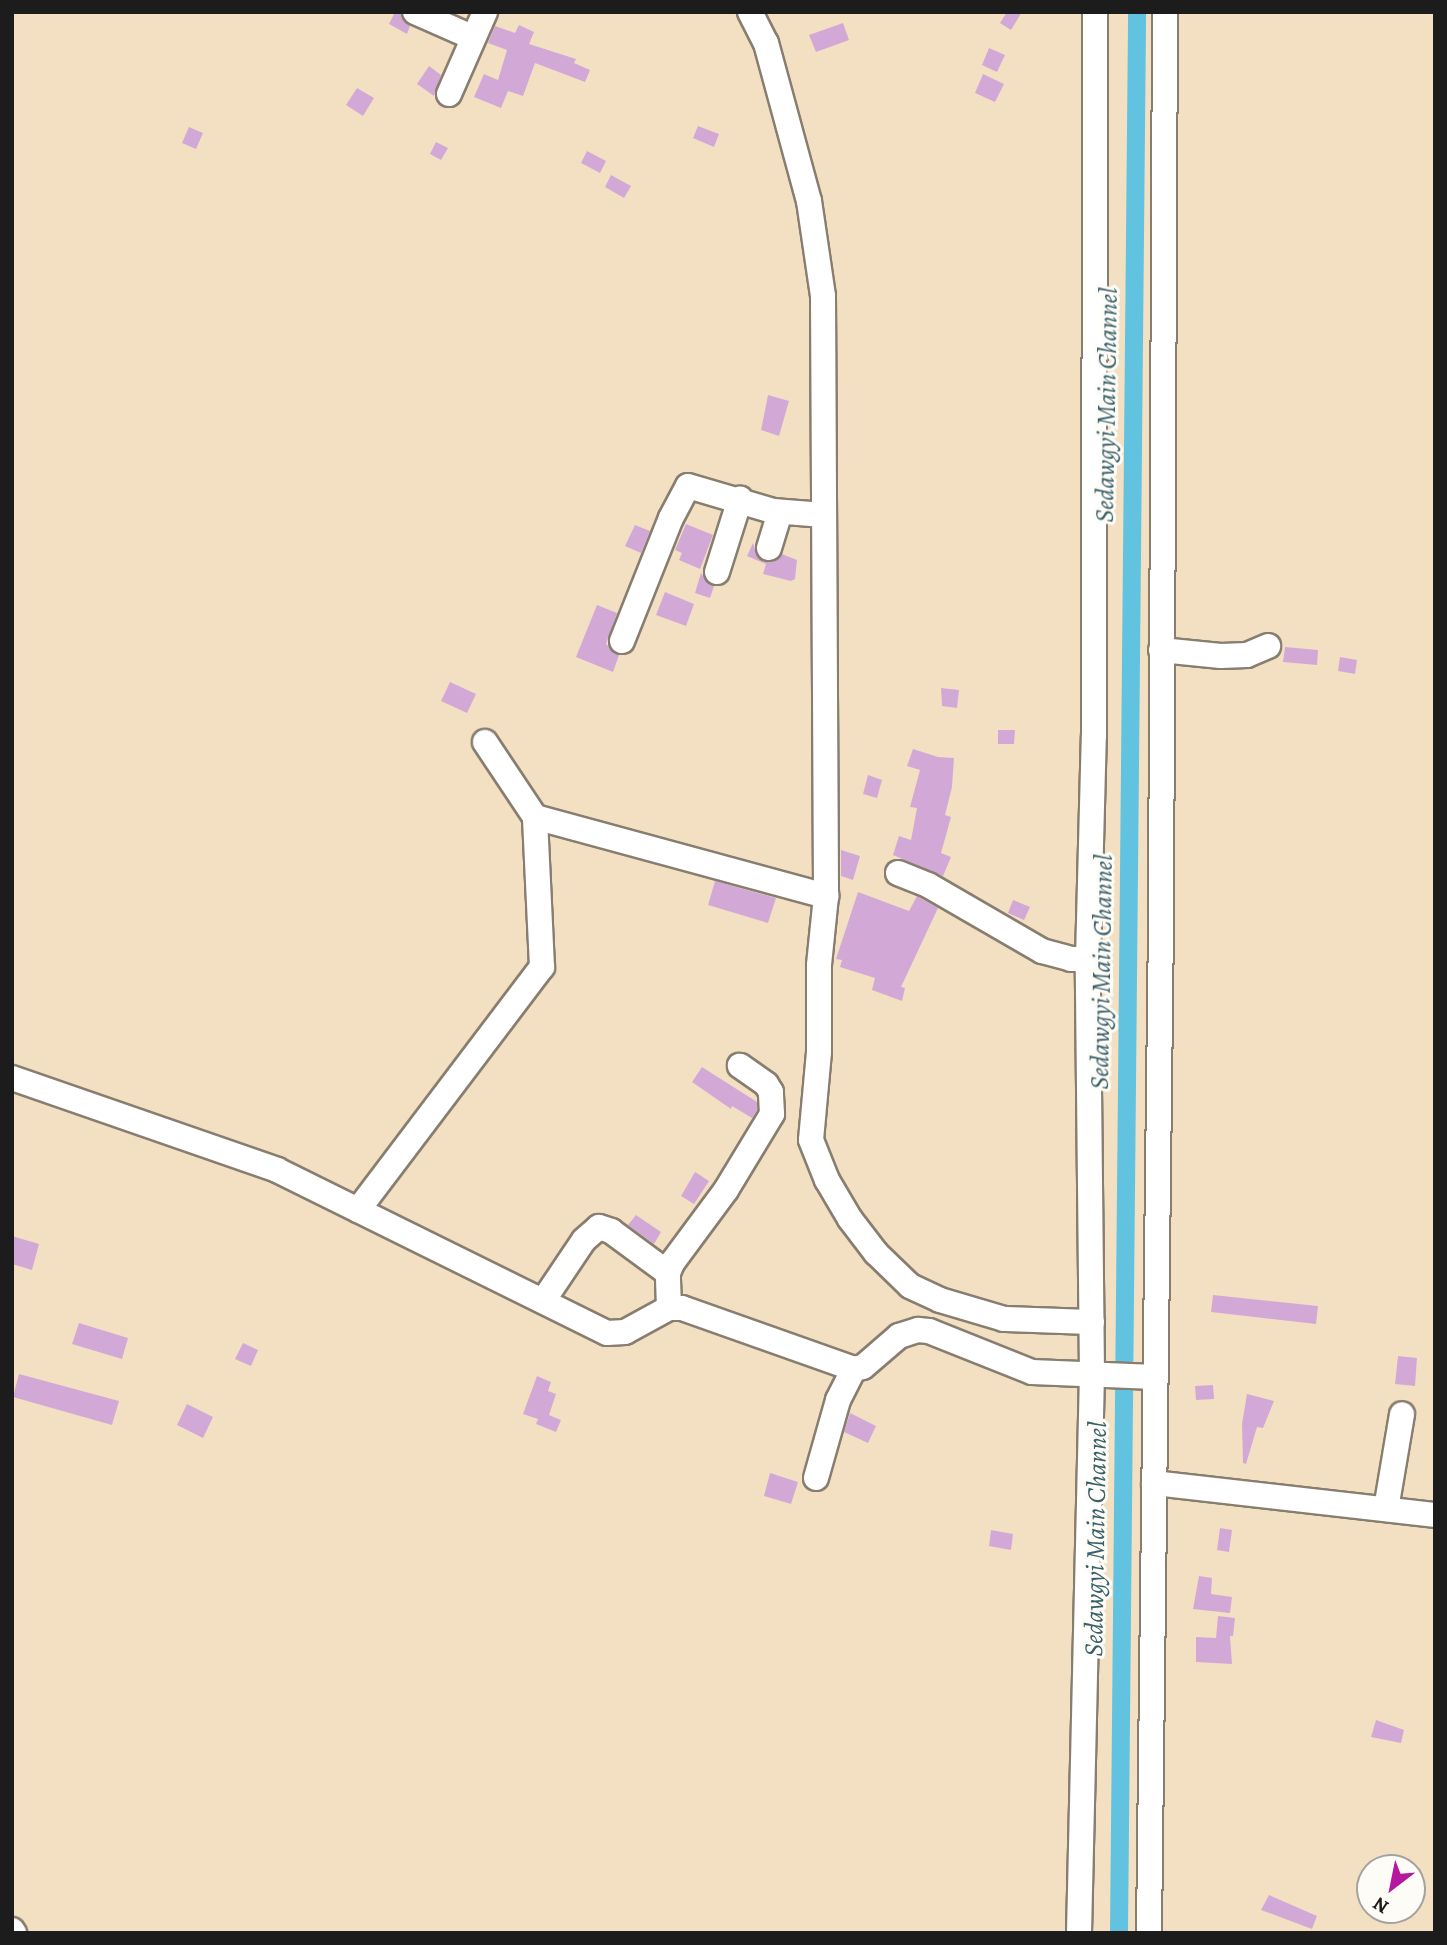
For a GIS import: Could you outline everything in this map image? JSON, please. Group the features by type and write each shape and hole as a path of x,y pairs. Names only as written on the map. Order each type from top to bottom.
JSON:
{"street":[{"path":"415,12 472,37"},
{"path":"449,94 485,12"},
{"path":"750,12 766,43 809,201 823,296 825,896 819,965 819,1052 811,1140 827,1180 850,1219 876,1253 910,1286 940,1300 1004,1319 1092,1322"},
{"path":"1079,1933 1097,1375 1092,1322 1088,959 1094,735 1095,12"},
{"path":"1149,1933 1154,1483 1151,1377 1161,650 1165,12"},
{"path":"622,641 671,517 688,486 780,512 824,515"},
{"path":"717,572 740,499"},
{"path":"769,548 780,512"},
{"path":"1161,650 1221,656 1247,655 1268,646"},
{"path":"358,1210 542,967 535,817 485,742"},
{"path":"535,817 825,896"},
{"path":"898,873 928,885 1042,951 1071,960 1088,959"},
{"path":"668,1308 668,1273 690,1235 726,1190 766,1128 772,1114 771,1092 766,1084 740,1066"},
{"path":"13,1080 226,1150 277,1170 611,1334 625,1332 668,1308 694,1310 854,1369 863,1367 899,1336 918,1330 1032,1372 1151,1377"},
{"path":"543,1301 584,1240 599,1227 611,1231 668,1273"},
{"path":"816,1478 838,1400 854,1369"},
{"path":"1386,1509 1402,1414"},
{"path":"1154,1483 1435,1515"}],"building":[{"path":"395,12 400,12 403,20 410,26 407,34 389,24"},
{"path":"1007,12 1022,12 1011,30 1000,23"},
{"path":"843,23 849,40 816,52 809,35"},
{"path":"519,25 534,32 529,44 576,59 574,63 590,70 585,82 535,63 523,96 508,91 501,108 474,97 484,74 498,80 507,50 488,43 495,26 515,33"},
{"path":"989,48 1005,55 997,72 982,65"},
{"path":"429,66 441,75 434,96 417,84"},
{"path":"983,74 1004,84 995,102 975,93"},
{"path":"357,88 374,98 363,116 346,105"},
{"path":"698,126 719,134 714,147 693,138"},
{"path":"189,127 203,133 196,149 182,143"},
{"path":"436,142 448,148 441,160 430,154"},
{"path":"587,151 606,161 600,173 581,163"},
{"path":"611,175 631,186 624,198 605,187"},
{"path":"768,395 789,401 779,436 761,430"},
{"path":"686,524 713,535 700,569 679,560 682,553 675,550"},
{"path":"635,525 650,531 641,553 625,546"},
{"path":"753,543 758,558 764,562 773,562 782,554 797,560 795,579 791,581 763,574 766,564 747,556"},
{"path":"701,573 707,582 714,586 710,598 695,593"},
{"path":"665,592 694,604 686,626 656,615"},
{"path":"597,605 617,613 606,644 619,655 613,672 576,657"},
{"path":"1285,647 1318,650 1317,665 1283,662"},
{"path":"1340,657 1357,660 1355,674 1338,671"},
{"path":"450,682 476,694 467,713 441,701"},
{"path":"941,688 959,690 957,708 942,706"},
{"path":"998,730 1015,730 1014,744 998,744"},
{"path":"913,749 938,757 954,758 952,787 945,815 951,817 941,853 951,857 943,876 893,855 899,836 911,840 917,808 910,807 920,770 907,766"},
{"path":"868,775 882,780 877,798 863,794"},
{"path":"841,850 860,856 853,880 841,876"},
{"path":"715,881 776,898 768,923 708,905"},
{"path":"858,892 909,911 917,896 938,908 901,987 905,988 902,1001 872,990 875,978 840,967 842,960 836,959"},
{"path":"1013,900 1030,907 1024,920 1008,913"},
{"path":"702,1067 757,1102 757,1110 752,1118 732,1106 731,1109 692,1082"},
{"path":"695,1172 709,1181 694,1204 681,1196"},
{"path":"636,1215 661,1232 654,1244 628,1225"},
{"path":"12,1236 39,1244 32,1270 12,1264"},
{"path":"1213,1295 1318,1306 1316,1324 1211,1312"},
{"path":"79,1323 128,1338 122,1359 72,1344"},
{"path":"243,1343 258,1350 251,1366 235,1359"},
{"path":"1398,1356 1417,1358 1415,1386 1395,1384"},
{"path":"19,1374 119,1401 112,1425 13,1397"},
{"path":"537,1376 551,1382 548,1391 556,1394 549,1415 561,1420 556,1432 536,1424 538,1419 523,1414"},
{"path":"1213,1385 1214,1399 1196,1400 1195,1386"},
{"path":"1247,1394 1274,1401 1263,1428 1257,1427 1246,1464 1243,1463 1242,1424"},
{"path":"187,1404 213,1417 203,1438 177,1425"},
{"path":"850,1413 876,1426 868,1443 844,1432"},
{"path":"770,1473 798,1482 791,1504 764,1496"},
{"path":"1220,1528 1232,1530 1229,1552 1217,1550"},
{"path":"991,1530 1013,1534 1011,1550 989,1546"},
{"path":"1199,1576 1212,1578 1211,1594 1232,1597 1230,1613 1193,1609"},
{"path":"1218,1616 1235,1618 1233,1636 1230,1636 1232,1664 1196,1662 1196,1637 1216,1638"},
{"path":"1376,1720 1404,1730 1401,1743 1371,1737"},
{"path":"1269,1895 1317,1916 1312,1929 1261,1910"}],"waterway":[{"name":"Sedawgyi Main Channel","path":"1119,1933 1137,12"}]}
